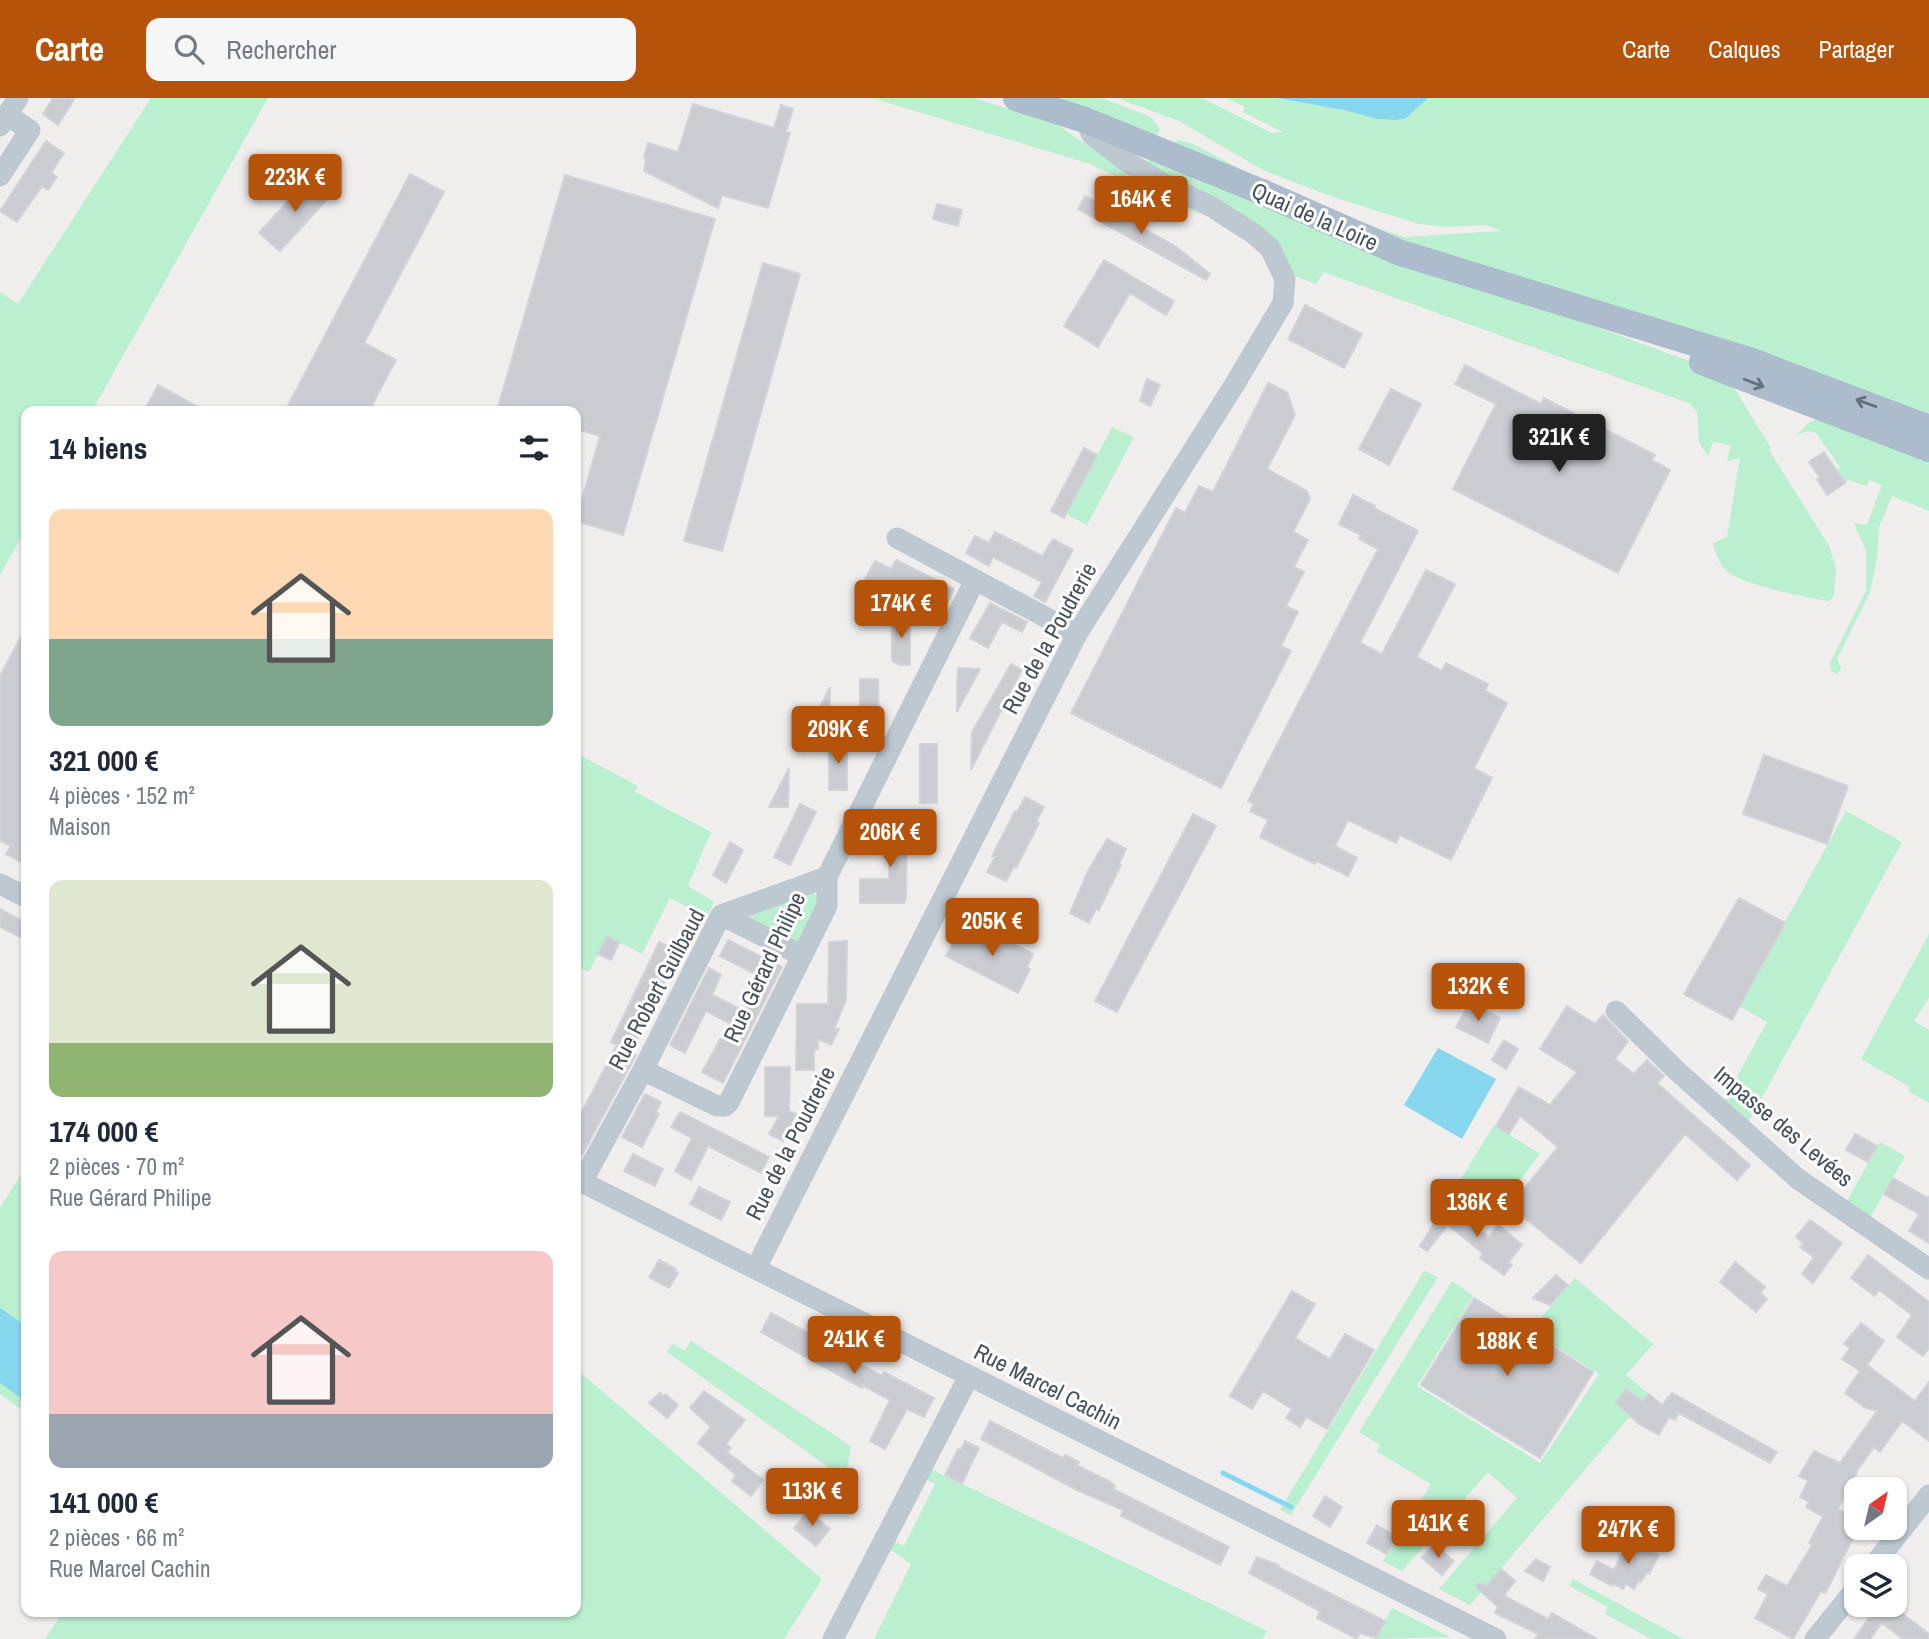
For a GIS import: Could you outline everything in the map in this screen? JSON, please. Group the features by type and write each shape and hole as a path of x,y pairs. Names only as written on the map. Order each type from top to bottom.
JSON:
{"main road":[{"name":"Quai de la Loire","path":"1016,98 1085,120 1262,192 1398,252 1752,362 1929,428"},
{"name":"Quai de la Loire","path":"1578,309 1746,380 1929,449"}],"street":[{"path":"0,176 30,130 8,113"},
{"name":"Rue de la Poudrerie","path":"756,1268 1077,634 1283,303 1285,279 1270,248 1254,234 1212,207 1166,185 1126,161 1092,135 1085,120"},
{"path":"897,538 1077,634"},
{"name":"Rue Gérard Philipe","path":"643,1070 717,1106 729,1102 827,906 827,877 975,580"},
{"name":"Rue Robert Guilbaud","path":"581,1178 643,1070 721,915 827,877"},
{"path":"721,915 801,954"},
{"name":"Impasse des Levées","path":"1616,1011 1677,1071 1798,1179 1929,1269"},
{"name":"Rue Marcel Cachin","path":"581,1182 1496,1639"},
{"path":"833,1639 969,1376"},
{"path":"1882,1554 1929,1495"},
{"path":"1815,1639 1844,1603"}],"green space":[{"path":"151,98 268,98 95,406 21,406 21,538 0,575 0,292 18,304"},
{"path":"872,98 974,98 1056,124 1118,166 1204,217 1090,164"},
{"path":"1043,98 1101,98 1152,118 1160,129 1157,134 1153,134"},
{"path":"1117,98 1202,98 1272,133 1283,132 1243,112 1245,107 1226,98 1276,98 1377,119 1395,120 1405,119 1428,98 1929,98 1929,421 1728,346 1418,250 1319,211 1178,148 1173,143 1178,140 1191,143 1271,185 1341,215 1404,237 1502,231 1486,225 1447,227 1419,224 1336,198 1263,170 1179,121"},
{"path":"1152,158 1378,256 1574,319 1692,362 1733,386 1829,546 1836,568 1834,596 1829,601 1776,590 1747,582 1722,566 1713,543 1727,537 1740,458 1727,461 1731,446 1713,441 1708,457 1699,442 1697,412 1689,403 1324,272 1316,284 1297,277 1145,162"},
{"path":"1819,418 1929,452 1929,511 1892,496 1879,527 1877,558 1870,592 1837,659 1841,667 1838,674 1831,671 1830,663 1866,591 1866,550 1855,523 1867,525 1882,485 1870,480 1866,486 1849,480 1845,483 1836,471 1840,467 1816,433 1808,431 1796,435 1810,422"},
{"path":"1112,427 1134,437 1087,525 1066,514"},
{"path":"581,756 638,786 635,792 711,832 688,886 714,902 707,917 670,898 642,954 607,936 589,972 581,968"},
{"path":"1846,811 1902,842 1744,1130 1720,1108 1767,1022 1739,1006"},
{"path":"811,891 820,899 803,938 797,942 748,918 748,913"},
{"path":"1929,934 1929,998 1914,1021 1929,1030 1929,1103 1908,1091 1910,1087 1861,1059"},
{"path":"1494,1125 1540,1154 1484,1227 1450,1197"},
{"path":"1880,1142 1905,1156 1870,1218 1847,1201"},
{"path":"21,1175 21,1409 0,1394 0,1208"},
{"path":"1424,1271 1438,1277 1291,1515 1280,1510"},
{"path":"1575,1278 1653,1344 1626,1375 1649,1394 1470,1605 1439,1589 1517,1498 1488,1472 1402,1571 1383,1561 1431,1484 1376,1451 1380,1445 1359,1432 1452,1281 1473,1296 1417,1386 1540,1463 1599,1374 1530,1331"},
{"path":"691,1341 851,1446 845,1479 667,1352 672,1343 685,1351"},
{"path":"581,1373 822,1579 784,1639 45,1639 60,1617 581,1617"},
{"path":"929,1468 1267,1631 1262,1639 874,1639 911,1564 891,1550 892,1540 904,1546 935,1484 924,1478"},
{"path":"1573,1579 1683,1639 1651,1639 1605,1614 1608,1607 1569,1586"},
{"path":"1392,1608 1450,1637 1375,1639"}],"water":[{"path":"1276,98 1428,98 1405,119 1395,120 1377,119"},
{"path":"1438,1048 1496,1079 1462,1139 1404,1105"},
{"path":"0,1308 21,1323 21,1398 0,1383"}],"building":[{"path":"53,98 75,98 58,125 43,114"},
{"path":"693,104 774,128 781,105 793,109 786,132 790,133 768,208 722,195 718,208 644,171 648,143 678,152"},
{"path":"46,141 64,153 51,173 57,177 48,190 42,186 17,222 0,211"},
{"path":"410,174 444,192 364,343 396,360 372,406 288,406"},
{"path":"565,175 715,219 623,535 581,522 581,503 600,436 581,430 581,406 498,406"},
{"path":"310,177 331,195 280,251 259,233"},
{"path":"1085,196 1175,246 1210,274 1206,280 1078,209"},
{"path":"937,204 962,210 958,226 933,219"},
{"path":"1104,260 1174,301 1166,315 1130,293 1098,347 1064,326"},
{"path":"763,263 800,274 722,551 684,541"},
{"path":"1305,305 1362,334 1344,368 1288,339"},
{"path":"1465,365 1541,404 1544,398 1655,455 1652,460 1670,470 1618,573 1453,489 1496,404 1455,384"},
{"path":"1147,379 1160,385 1150,406 1140,401"},
{"path":"1268,383 1287,392 1295,415 1267,469 1307,491 1310,499 1293,532 1308,540 1294,567 1304,572 1286,606 1298,612 1281,646 1291,651 1221,788 1071,713 1176,508 1185,513 1199,486 1213,492"},
{"path":"158,385 196,406 147,406"},
{"path":"1391,389 1421,404 1389,465 1359,449"},
{"path":"1084,448 1097,455 1064,518 1051,511"},
{"path":"1824,452 1845,483 1827,495 1809,462"},
{"path":"1353,495 1418,531 1360,643 1382,654 1426,570 1455,584 1417,657 1442,671 1446,663 1488,684 1485,691 1507,703 1474,768 1492,778 1451,860 1400,835 1396,843 1348,820 1335,846 1357,858 1348,876 1317,861 1315,864 1260,837 1268,820 1250,811 1254,804 1248,801 1378,549 1359,539 1361,535 1339,524"},
{"path":"995,532 1042,556 1053,539 1073,550 1045,602 1034,596 1042,582 993,557 989,566 966,553 975,536 989,543"},
{"path":"896,560 954,589 946,605 900,582 889,608 858,592 875,561 891,569"},
{"path":"990,603 1027,622 1022,632 1002,622 988,648 970,638"},
{"path":"892,616 910,616 910,665 900,665 892,661"},
{"path":"21,636 21,862 6,854 11,846 0,841 0,676"},
{"path":"1011,664 1022,670 971,770 972,732"},
{"path":"958,668 980,669 957,712 957,684"},
{"path":"860,679 878,679 879,728 860,728"},
{"path":"830,687 830,716 824,722 824,745 801,745"},
{"path":"829,742 847,742 847,790 829,790"},
{"path":"920,744 937,744 937,803 920,803"},
{"path":"1764,755 1848,786 1827,844 1743,814"},
{"path":"789,768 788,807 769,807 774,797"},
{"path":"1025,797 1044,807 1036,822 1039,823 1016,868 1014,867 1006,881 987,872 995,857 992,856"},
{"path":"800,804 816,812 790,865 774,857"},
{"path":"1193,814 1216,826 1117,1012 1095,1001"},
{"path":"889,816 907,816 906,898 904,903 860,903 860,879 889,879"},
{"path":"1107,839 1126,849 1099,910 1096,909 1089,923 1070,913 1088,871"},
{"path":"730,842 743,850 726,883 713,875"},
{"path":"1739,898 1785,923 1732,1020 1684,994"},
{"path":"0,909 21,920 21,938 0,927"},
{"path":"976,925 1033,954 1027,967 1030,969 1018,993 946,956 958,933 969,938"},
{"path":"607,936 619,943 611,960 598,954"},
{"path":"728,940 782,967 723,1083 702,1072 729,1023 706,1011 685,1053 670,1045 709,968 721,975 712,995 744,1011 761,977 720,956"},
{"path":"847,941 846,1000 834,1029 839,1029 831,1045 818,1039 818,1049 815,1049 814,1053 814,1070 796,1070 797,1004 828,1004 829,942"},
{"path":"659,942 676,950 673,957 676,959 631,1052 636,1055 581,1157 581,1113 617,1045 611,1042"},
{"path":"1470,1002 1500,1018 1488,1043 1456,1027"},
{"path":"1567,1006 1595,1024 1603,1015 1628,1041 1615,1059 1634,1074 1647,1060 1664,1076 1657,1083 1750,1165 1737,1180 1685,1134 1581,1263 1511,1207 1558,1147 1520,1116 1509,1134 1496,1126 1519,1087 1550,1105 1577,1072 1540,1049"},
{"path":"1504,1040 1518,1049 1506,1069 1492,1060"},
{"path":"765,1067 790,1067 789,1111 796,1114 783,1141 769,1134 779,1116 765,1116"},
{"path":"645,1094 661,1102 656,1112 659,1114 642,1147 622,1137"},
{"path":"680,1112 769,1157 761,1173 708,1146 691,1180 675,1171 692,1138 671,1127"},
{"path":"1855,1134 1877,1146 1868,1162 1846,1150"},
{"path":"633,1154 663,1169 655,1186 624,1171"},
{"path":"1893,1178 1928,1198 1929,1196 1929,1243 1909,1231 1919,1214 1884,1194"},
{"path":"699,1187 730,1202 721,1220 690,1204"},
{"path":"1447,1203 1489,1237 1498,1224 1522,1245 1509,1262 1512,1265 1504,1275 1480,1258 1483,1254 1448,1225 1427,1251 1420,1246"},
{"path":"1810,1220 1842,1243 1813,1283 1802,1274 1814,1257 1800,1247 1803,1243 1796,1237"},
{"path":"1868,1255 1929,1302 1929,1348 1923,1356 1897,1337 1912,1315 1879,1290 1875,1296 1851,1278"},
{"path":"659,1260 676,1269 678,1273 669,1288 649,1277"},
{"path":"1735,1262 1765,1287 1760,1293 1767,1299 1756,1312 1720,1282"},
{"path":"1556,1275 1568,1285 1550,1305 1533,1298"},
{"path":"1292,1291 1315,1304 1295,1338 1330,1359 1345,1334 1374,1350 1327,1429 1306,1417 1300,1427 1286,1418 1292,1409 1263,1391 1252,1409 1230,1396"},
{"path":"1474,1298 1593,1372 1540,1458 1421,1385"},
{"path":"771,1313 816,1337 815,1340 837,1351 839,1349 856,1359 854,1361 882,1376 884,1372 934,1398 924,1417 907,1409 885,1449 870,1441 890,1400 862,1385 862,1388 761,1332"},
{"path":"1861,1323 1884,1341 1867,1365 1915,1401 1929,1382 1929,1441 1902,1421 1880,1452 1874,1447 1855,1477 1844,1477 1844,1498 1838,1509 1844,1512 1844,1540 1852,1540 1825,1593 1821,1591 1793,1639 1755,1618 1768,1594 1758,1589 1766,1575 1787,1586 1812,1545 1809,1543 1823,1517 1806,1507 1809,1502 1800,1497 1808,1481 1799,1476 1814,1451 1840,1463 1877,1411 1864,1407 1845,1393 1860,1371 1842,1359 1850,1348 1844,1344"},
{"path":"1626,1389 1643,1401 1649,1394 1662,1405 1672,1393 1777,1452 1770,1463 1679,1413 1675,1420 1669,1417 1659,1435 1639,1424 1616,1403"},
{"path":"704,1391 745,1420 726,1444 731,1448 727,1452 763,1480 751,1496 732,1481 736,1475 698,1443 711,1427 690,1408"},
{"path":"660,1393 663,1396 666,1394 678,1405 667,1418 649,1403"},
{"path":"990,1421 1063,1458 1065,1455 1079,1462 1076,1465 1109,1481 1115,1486 1113,1489 1229,1547 1220,1565 1121,1516 1123,1510 1077,1490 981,1439"},
{"path":"965,1441 979,1448 962,1484 945,1475"},
{"path":"1325,1496 1342,1507 1330,1527 1313,1516"},
{"path":"808,1511 830,1529 816,1546 794,1528"},
{"path":"1377,1525 1397,1537 1386,1554 1367,1543"},
{"path":"1630,1537 1659,1555 1649,1574 1646,1573 1641,1582 1639,1580 1634,1589 1626,1584 1623,1589 1613,1584 1612,1586 1590,1574 1597,1561 1614,1570"},
{"path":"1434,1544 1454,1561 1442,1575 1422,1558"},
{"path":"1257,1557 1279,1565 1278,1567 1385,1621 1376,1638 1360,1633 1357,1639 1317,1618 1320,1611 1249,1573"},
{"path":"1536,1559 1550,1567 1543,1581 1525,1571"},
{"path":"1501,1569 1515,1581 1504,1596 1548,1619 1552,1613 1597,1639 1535,1639 1538,1634 1495,1613 1498,1607 1476,1587 1478,1583 1486,1586"},
{"path":"1870,1617 1907,1617 1929,1634 1929,1639 1903,1639 1882,1623 1870,1639 1854,1639"}],"waterway":[{"path":"1223,1473 1291,1507"}]}
